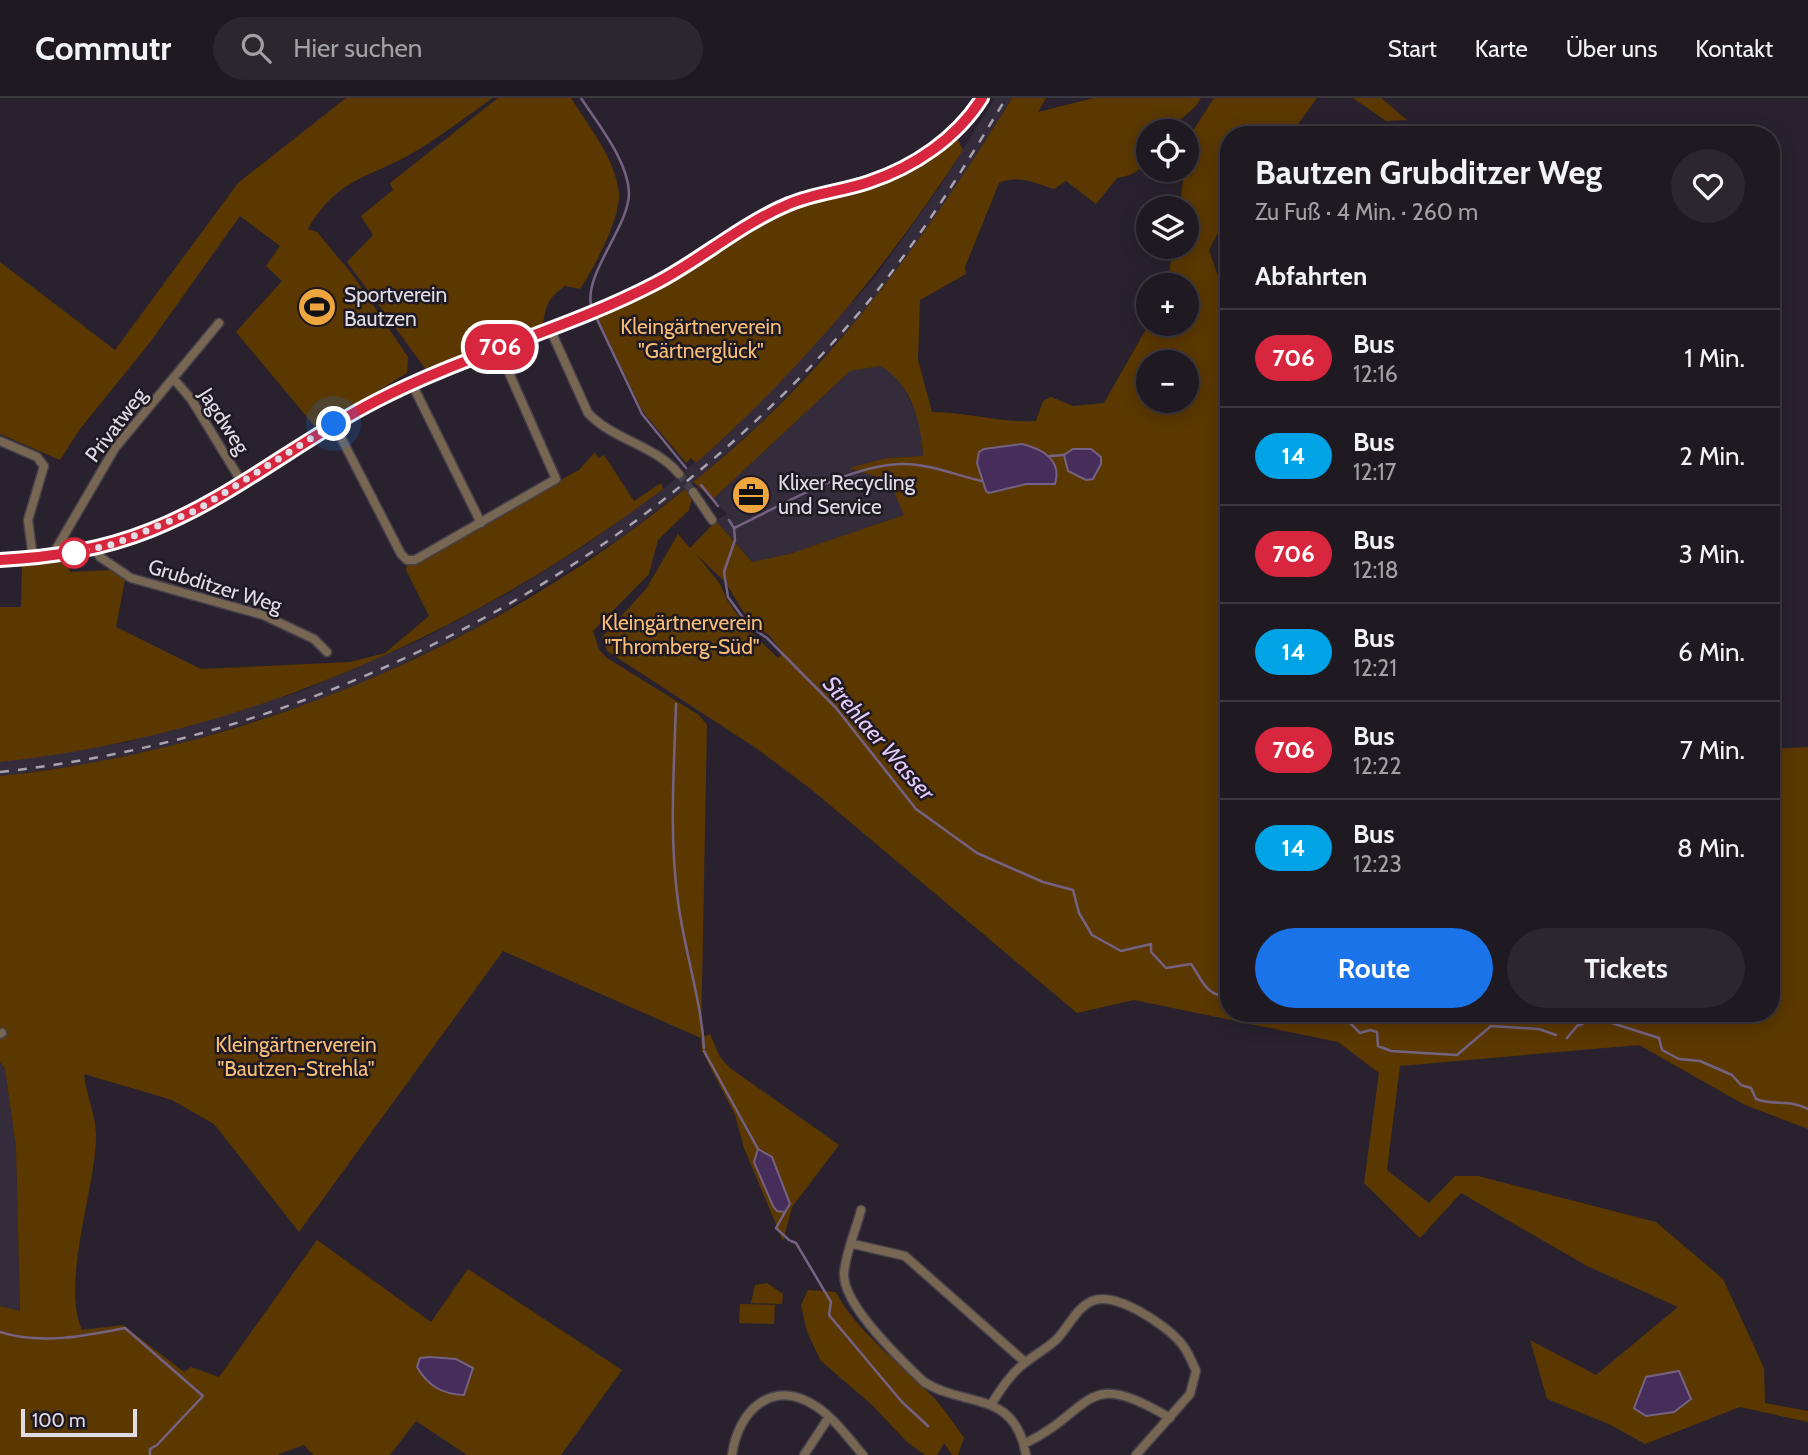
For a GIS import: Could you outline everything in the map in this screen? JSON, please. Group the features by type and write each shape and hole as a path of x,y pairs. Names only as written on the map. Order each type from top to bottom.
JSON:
{"street":[{"path":"0,560 95,550 197,510 243,484 334,424 412,384 657,283 774,210 811,196 868,183 899,169 954,133 982,98"},
{"name":"Privatweg","path":"52,556 115,448 219,323"},
{"path":"550,329 588,413 598,425 658,457 679,474"},
{"path":"334,424 407,560 415,560 555,480 498,348"},
{"name":"Jagdweg","path":"173,378 191,399 243,484"},
{"path":"412,384 481,523"},
{"path":"0,441 32,455 44,466 27,520 33,558"},
{"path":"693,492 712,520"},
{"name":"Grubditzer Weg","path":"95,550 100,557 131,578 263,615 314,639 327,652"},
{"path":"861,1210 844,1273 845,1285 860,1314 924,1382 933,1388 992,1403 1009,1417 1024,1444 1026,1455"},
{"path":"853,1244 905,1256 1025,1362"},
{"path":"992,1403 1003,1385 1025,1362 1042,1352 1091,1301 1115,1301 1165,1328 1189,1356 1196,1371 1190,1394 1136,1455"},
{"path":"1024,1444 1059,1425 1083,1401 1104,1393 1127,1396 1170,1418"},
{"path":"732,1455 738,1429 752,1408 763,1399 777,1397 805,1401 829,1417 863,1455"},
{"path":"804,1455 829,1417"}],"shaded area":[{"path":"995,98 1012,98 951,195 869,307 767,417 705,473 622,537 478,627 376,677 306,705 173,746 87,764 0,776 0,762 128,742 302,691 422,639 512,591 587,544 663,489 727,435 873,280 939,188"},
{"path":"881,366 898,376 921,424 923,456 886,458 890,481 905,515 789,554 752,562 716,521 727,514 713,499 850,371"},
{"path":"1022,444 1049,457 1056,468 1055,484 1026,484 989,493 986,491 977,463 979,452"},
{"path":"1073,449 1091,449 1101,457 1101,464 1093,479 1086,480 1068,471 1064,455"},
{"path":"0,1062 5,1069 16,1147 20,1312 0,1306"},
{"path":"758,1149 772,1157 790,1204 785,1212 777,1211 773,1206 754,1162"},
{"path":"420,1358 456,1359 473,1368 464,1395 442,1391 426,1379 417,1367"},
{"path":"1679,1371 1691,1399 1674,1412 1646,1416 1634,1408 1646,1377"}],"green space":[{"path":"346,98 492,98 421,148 345,188 320,211 308,229 317,232 352,274 408,357 407,373 317,429 236,332 282,281 266,266 280,246 240,216 151,341 80,429 60,460 0,434 0,262 115,350 238,183"},
{"path":"498,98 571,98 613,168 619,194 615,216 599,256 580,289 565,286 555,294 547,307 543,324 427,371 347,262 373,235 361,216 393,190 390,183"},
{"name":"Kleingärtnerverein \"Thromberg-Süd\"","path":"1012,98 1046,98 1038,112 1094,98 1201,98 1181,119 1136,119 1136,171 1117,178 1096,204 1066,181 1054,189 1020,179 999,183 965,267 966,274 920,300 918,360 932,412 1036,421 1043,401 1051,397 1073,406 1104,403 1142,336 1199,336 1199,273 1169,273 1171,259 1199,259 1199,196 1181,196 1183,182 1199,182 1199,121 1214,98 1317,98 1297,126 1220,126 1220,229 1209,250 1220,282 1220,1018 1134,1000 1077,1013 812,790 756,748 607,651 602,637 646,589 678,534 690,548 716,521 752,562 789,554 904,515 889,481 849,468 887,458 923,456 913,405 900,383 881,366 850,371 713,499 693,482 787,398 829,352 944,204","holes":["1022,444 1037,449 1053,462 1056,468 1055,483 1026,484 989,493 984,449","1101,457 1101,464 1093,479 1086,480 1068,471","697,555 725,582 751,624 769,635 783,653 778,658 746,627 727,600 720,584"]},
{"path":"1353,98 1381,98 1407,120 1386,121"},
{"name":"Kleingärtnerverein \"Gärtnerglück\"","path":"956,136 963,150 904,235 840,316 735,428 696,463 691,458 686,463 643,412 597,317 656,289 785,207 852,192"},
{"path":"595,452 598,458 604,455 634,501 661,483 663,489 589,542 511,590 432,633 350,670 266,703 179,729 91,749 0,762 0,607 21,607 22,565 68,562 70,572 110,570 125,580 116,627 201,669 350,662 385,653 429,616 406,570 407,563 579,470"},
{"name":"Kleingärtnerverein \"Bautzen-Strehla\"","path":"685,489 692,498 689,510 658,540 649,574 593,631 599,650 607,658 699,715 707,725 701,1038 503,951 299,1232 214,1124 172,1100 84,1074 96,1138 75,1287 82,1330 123,1325 184,1372 191,1367 219,1377 317,1240 431,1322 468,1269 622,1370 561,1455 467,1455 416,1421 390,1455 313,1455 304,1445 277,1455 0,1455 0,1306 20,1311 16,1147 5,1069 0,1062 0,776 93,762 185,742 275,715 363,682 448,643 531,597 610,546"},
{"path":"1808,747 1808,1129 1745,1105 1639,1045 1400,1066 1387,1170 1429,1203 1455,1176 1478,1176 1656,1222 1723,1279 1764,1368 1765,1403 1808,1411 1808,1422 1740,1407 1645,1444 1609,1424 1547,1399 1530,1340 1596,1375 1678,1307 1587,1266 1461,1193 1420,1238 1364,1183 1379,1073 1338,1042 1241,1022 1780,1022 1780,749"},
{"path":"710,1034 720,1057 730,1068 839,1145 792,1207 783,1241 744,1148 735,1115 702,1051 701,1038","holes":["772,1157 779,1178 773,1206 767,1189"]},
{"path":"767,1283 783,1294 782,1304 751,1303 755,1285"},
{"path":"808,1290 836,1292 867,1334 934,1398 964,1438 958,1455 952,1455 944,1443 937,1455 925,1455 907,1442 871,1404 821,1361 807,1332 801,1305"},
{"path":"740,1304 775,1305 774,1324 739,1323"}],"waterway":[{"name":"Strehlaer Wasser","path":"581,98 618,156 629,193 622,221 593,282 590,296 592,309"},
{"name":"Strehlaer Wasser","path":"595,315 642,414 686,468"},
{"path":"1050,456 1064,455"},
{"path":"734,528 816,488 881,466 921,465 981,481"},
{"path":"701,485 718,506"},
{"name":"Strehlaer Wasser","path":"729,520 734,528 735,540 724,572 728,597 749,626 767,638 836,708 916,809 977,853 1043,882 1073,890 1079,913 1092,935 1121,951 1151,944 1151,952 1166,968 1191,964 1209,990 1220,996"},
{"path":"676,704 673,803 675,877 700,1011 704,1048"},
{"name":"Strehlaer Wasser","path":"1349,1022 1360,1033 1370,1030 1377,1032 1378,1046 1391,1051 1457,1055 1491,1026 1539,1029 1556,1035"},
{"name":"Strehlaer Wasser","path":"1567,1038 1577,1026 1586,1022"},
{"name":"Strehlaer Wasser","path":"1609,1022 1659,1038 1662,1050 1679,1059 1700,1061 1732,1075 1741,1085 1751,1088 1756,1099 1795,1104 1808,1109"},
{"path":"704,1051 758,1149"},
{"path":"785,1212 776,1228 789,1240"},
{"path":"791,1241 796,1243 831,1302 829,1315 902,1402 928,1426"},
{"path":"0,1332 47,1339 125,1328 203,1396 157,1445 150,1449 150,1455"}],"tunnel":[{"path":"679,474 693,492"}],"railway":[{"path":"0,772 125,752 246,720 364,676 477,622 584,557 685,483 778,399 864,307 939,205 1006,98"}],"bus line":[{"name":"706","path":"0,560 95,550 134,537 197,510 243,484 334,424 431,374 589,313 657,283 751,223 792,202 868,183 899,169 954,133 982,98"}],"place":[{"name":"Sportverein Bautzen","path":"317,307"},
{"name":"Klixer Recycling und Service","path":"751,495"}],"route":[{"path":"74,553 72,554 114,544 197,510 243,484 334,424"}]}
